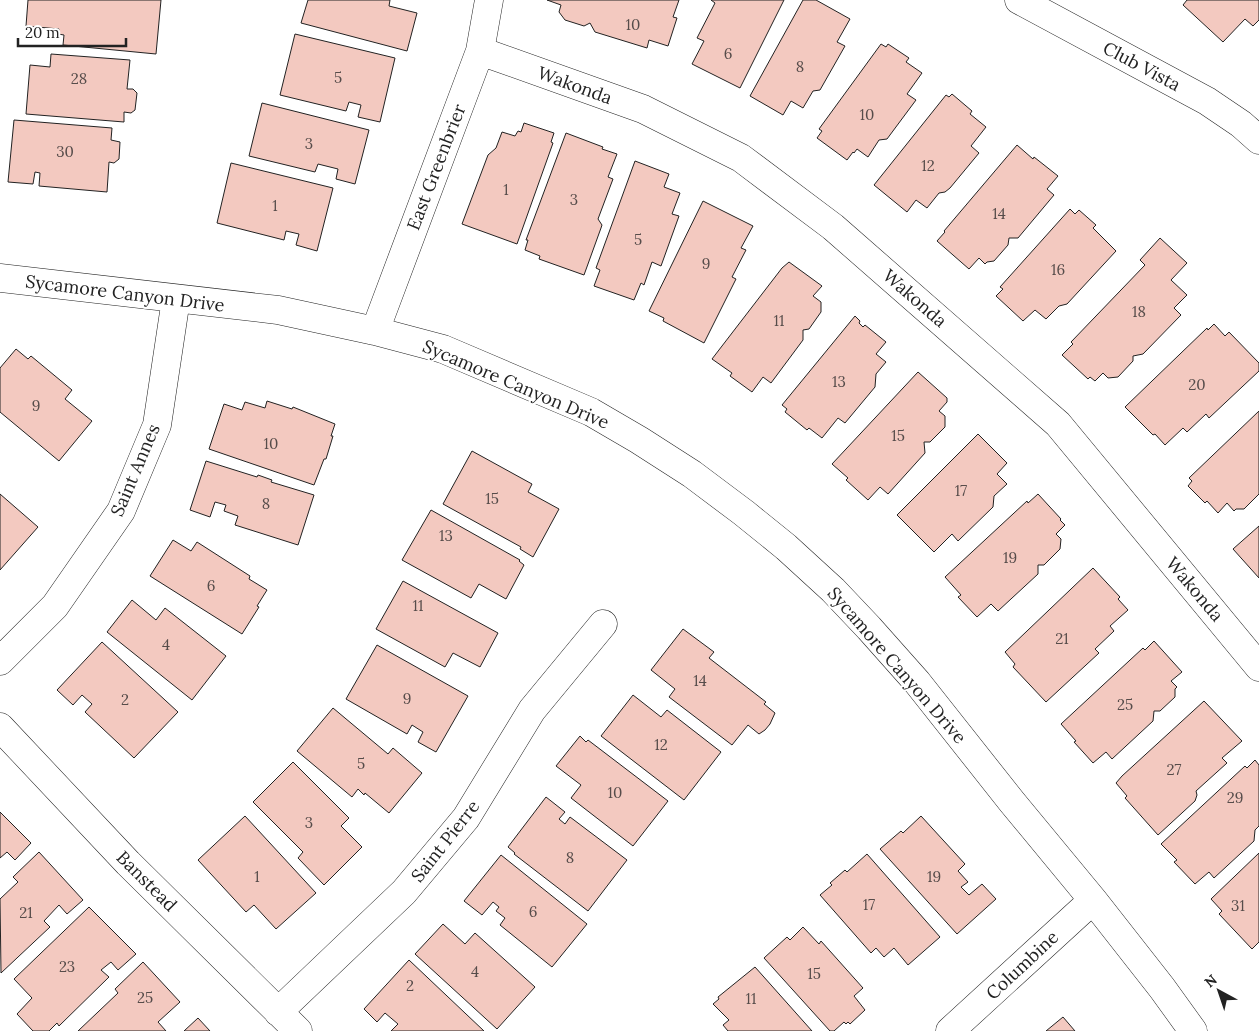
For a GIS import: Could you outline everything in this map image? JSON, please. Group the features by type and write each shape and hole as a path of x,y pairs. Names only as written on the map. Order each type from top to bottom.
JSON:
{"street":[{"name":"East Greenbrier","path":"375,331 480,51 489,0"},
{"name":"Club Vista","path":"1019,0 1207,101 1241,124 1259,140"},
{"name":"Wakonda","path":"480,51 643,109 741,158 834,227 1058,424 1259,667"},
{"name":"Sycamore Canyon Drive","path":"0,278 278,310 375,331 443,349 591,412 685,469 786,547 869,628 917,682 1093,900 1162,988 1192,1031"},
{"name":"Saint Annes","path":"0,661 55,606 121,511 157,425 176,299"},
{"name":"Saint Pierre","path":"278,1012 404,892 466,818 532,710 604,624"},
{"name":"Banstead","path":"0,727 128,863 298,1031"},
{"name":"Columbine","path":"950,1031 1093,900"}],"building":[{"path":"28,0 161,0 156,54 63,45 64,35 58,34 59,29 26,26"},
{"path":"308,0 390,0 389,6 417,13 407,51 301,23"},
{"path":"547,0 679,0 673,17 677,18 668,46 649,40 647,48 595,32 590,23 584,26 565,20 559,12 561,5"},
{"path":"711,0 784,0 740,88 692,64 704,41 697,38 715,3"},
{"path":"803,0 816,0 850,19 837,42 845,46 820,90 813,91 803,108 791,101 783,115 750,96"},
{"path":"1187,0 1259,0 1259,20 1253,26 1245,19 1223,42 1183,5"},
{"path":"295,34 395,58 380,122 358,117 361,105 349,102 346,111 280,95"},
{"path":"881,44 886,47 888,44 909,58 906,62 922,73 907,94 916,100 887,139 879,140 868,157 857,149 847,160 817,138 822,131 819,129"},
{"path":"51,54 130,60 127,89 133,89 137,93 135,110 131,113 124,112 124,122 26,114 30,65 50,67"},
{"path":"952,94 972,111 970,114 986,127 971,146 979,153 950,188 945,192 939,193 927,208 916,200 907,212 874,185 946,95 949,97"},
{"path":"262,103 369,130 355,184 336,179 338,169 318,164 315,172 249,156"},
{"path":"14,120 112,128 111,140 120,142 119,159 114,163 109,162 107,192 39,186 40,173 35,172 33,184 8,182"},
{"path":"524,123 554,133 551,142 553,143 517,244 462,224 488,155 496,148 502,132 515,136 518,131 521,132"},
{"path":"566,133 617,154 608,177 613,179 598,219 602,225 584,275 539,259 540,256 525,250 528,240 526,240"},
{"path":"1017,145 1033,159 1034,157 1058,176 1047,189 1054,195 1018,238 1009,238 1008,245 994,261 985,264 979,258 969,269 937,241"},
{"path":"635,161 669,174 664,187 680,193 672,214 679,216 661,266 652,262 644,285 641,283 634,300 594,286 600,270 596,268"},
{"path":"231,163 333,188 317,251 296,245 299,234 286,231 284,240 217,223"},
{"path":"703,201 753,226 741,248 746,250 732,277 736,279 704,343 663,321 664,318 649,311"},
{"path":"1070,209 1075,214 1079,210 1096,225 1093,228 1116,251 1067,304 1059,306 1046,319 1035,310 1023,321 996,296 1003,289 1000,287"},
{"path":"1160,238 1187,263 1171,280 1187,295 1174,308 1181,315 1143,354 1133,356 1133,361 1118,377 1108,378 1103,373 1095,381 1090,377 1088,379 1062,355 1073,344 1071,342 1145,265 1140,260"},
{"path":"789,262 822,286 813,296 821,302 821,312 809,329 803,330 803,340 771,383 763,377 752,392 730,376 732,373 712,359 782,268"},
{"path":"855,316 863,327 865,325 886,342 876,354 886,362 876,374 875,387 845,423 838,418 822,438 809,428 807,430 785,412 787,409 782,405"},
{"path":"1214,324 1225,336 1229,332 1259,363 1259,371 1209,418 1206,414 1187,432 1183,428 1165,445 1125,407 1207,328 1208,330"},
{"path":"16,349 28,359 31,356 72,390 65,399 92,421 59,461 0,412 0,368"},
{"path":"918,372 947,398 947,402 939,411 945,416 945,427 930,442 924,442 925,453 888,494 880,487 868,500 832,464"},
{"path":"267,401 292,409 293,407 335,424 326,459 324,459 314,485 209,449 224,404 242,410 245,402 265,408"},
{"path":"1259,411 1259,494 1244,509 1236,509 1234,511 1227,503 1218,513 1207,501 1205,503 1188,486 1192,481 1189,478"},
{"path":"978,434 1007,463 997,474 1007,484 994,496 993,507 958,541 952,534 934,552 897,515"},
{"path":"472,451 532,484 528,492 559,509 533,557 520,549 521,547 443,504"},
{"path":"206,461 257,477 258,475 272,480 271,482 314,495 298,545 235,525 238,516 224,511 226,505 215,502 210,517 190,510"},
{"path":"0,494 38,527 0,570"},
{"path":"1038,494 1065,525 1056,534 1061,539 1060,549 1044,565 1038,565 1038,574 998,611 991,604 977,617 958,597 961,595 945,577 1027,501 1028,503"},
{"path":"431,510 520,560 524,565 506,599 479,584 471,598 402,560"},
{"path":"1259,526 1259,578 1233,549"},
{"path":"173,540 191,551 197,542 250,576 249,579 267,590 242,634 150,576"},
{"path":"1093,568 1120,597 1118,599 1128,610 1110,626 1114,631 1095,649 1099,653 1046,702 1013,667 1015,664 1005,652"},
{"path":"403,581 498,633 480,667 453,653 445,667 376,629"},
{"path":"132,600 156,620 165,608 226,656 192,700 107,632"},
{"path":"683,629 714,652 709,658 766,702 764,704 775,713 765,730 759,734 748,725 732,745 669,697 675,689 651,670"},
{"path":"1154,641 1182,672 1171,681 1177,687 1175,689 1175,697 1160,711 1154,711 1153,721 1112,759 1106,752 1093,763 1061,724 1143,648 1145,650"},
{"path":"102,642 178,712 134,758 85,712 92,704 82,695 73,705 57,690"},
{"path":"377,645 468,696 436,752 418,742 423,732 412,725 407,734 346,699"},
{"path":"633,695 661,717 667,710 721,752 684,800 601,736"},
{"path":"1204,701 1242,741 1222,758 1227,763 1196,791 1195,801 1158,835 1125,798 1127,796 1116,783"},
{"path":"333,708 388,754 393,748 422,773 389,813 358,789 352,797 297,751"},
{"path":"580,736 586,742 588,740 668,801 633,846 571,798 581,785 556,766"},
{"path":"1255,760 1259,765 1259,826 1255,830 1254,841 1214,878 1209,872 1195,884 1174,862 1177,860 1161,844 1245,766 1247,768"},
{"path":"293,762 349,818 341,826 362,847 324,885 298,858 303,852 253,802"},
{"path":"546,797 565,812 559,819 565,824 570,817 627,860 588,911 514,854 508,847"},
{"path":"0,812 31,843 15,860 7,852 0,858"},
{"path":"245,816 316,893 276,929 254,905 246,912 198,860"},
{"path":"921,816 965,864 958,871 968,882 961,887 969,895 982,884 996,899 957,934 880,849 901,831 903,833"},
{"path":"39,852 83,900 67,914 59,905 44,921 50,927 1,973 0,899 18,882 13,877"},
{"path":"1259,853 1259,942 1252,949 1219,914 1222,911 1211,899"},
{"path":"867,854 940,937 908,965 894,948 884,957 876,948 871,953 820,895 832,885 830,883 845,870 847,872"},
{"path":"501,855 587,924 552,967 500,925 505,918 496,911 499,907 493,902 482,915 464,901"},
{"path":"89,907 136,954 118,970 111,962 101,970 109,977 59,1026 57,1023 49,1031 33,1031 17,1014 32,998 14,979"},
{"path":"443,924 465,944 475,933 535,987 497,1029 415,954"},
{"path":"803,927 819,944 821,941 863,988 854,996 865,1010 850,1024 844,1022 834,1031 830,1031 764,958 787,937 790,940"},
{"path":"409,960 484,1031 391,1031 398,1024 385,1013 377,1022 364,1009"},
{"path":"143,962 180,1002 158,1022 166,1031 78,1031 118,993 115,989"},
{"path":"755,967 812,1031 728,1031 723,1025 729,1020 713,1004 719,999 718,997"},
{"path":"1063,1017 1075,1031 1046,1031"},
{"path":"198,1018 210,1031 184,1031"}]}
